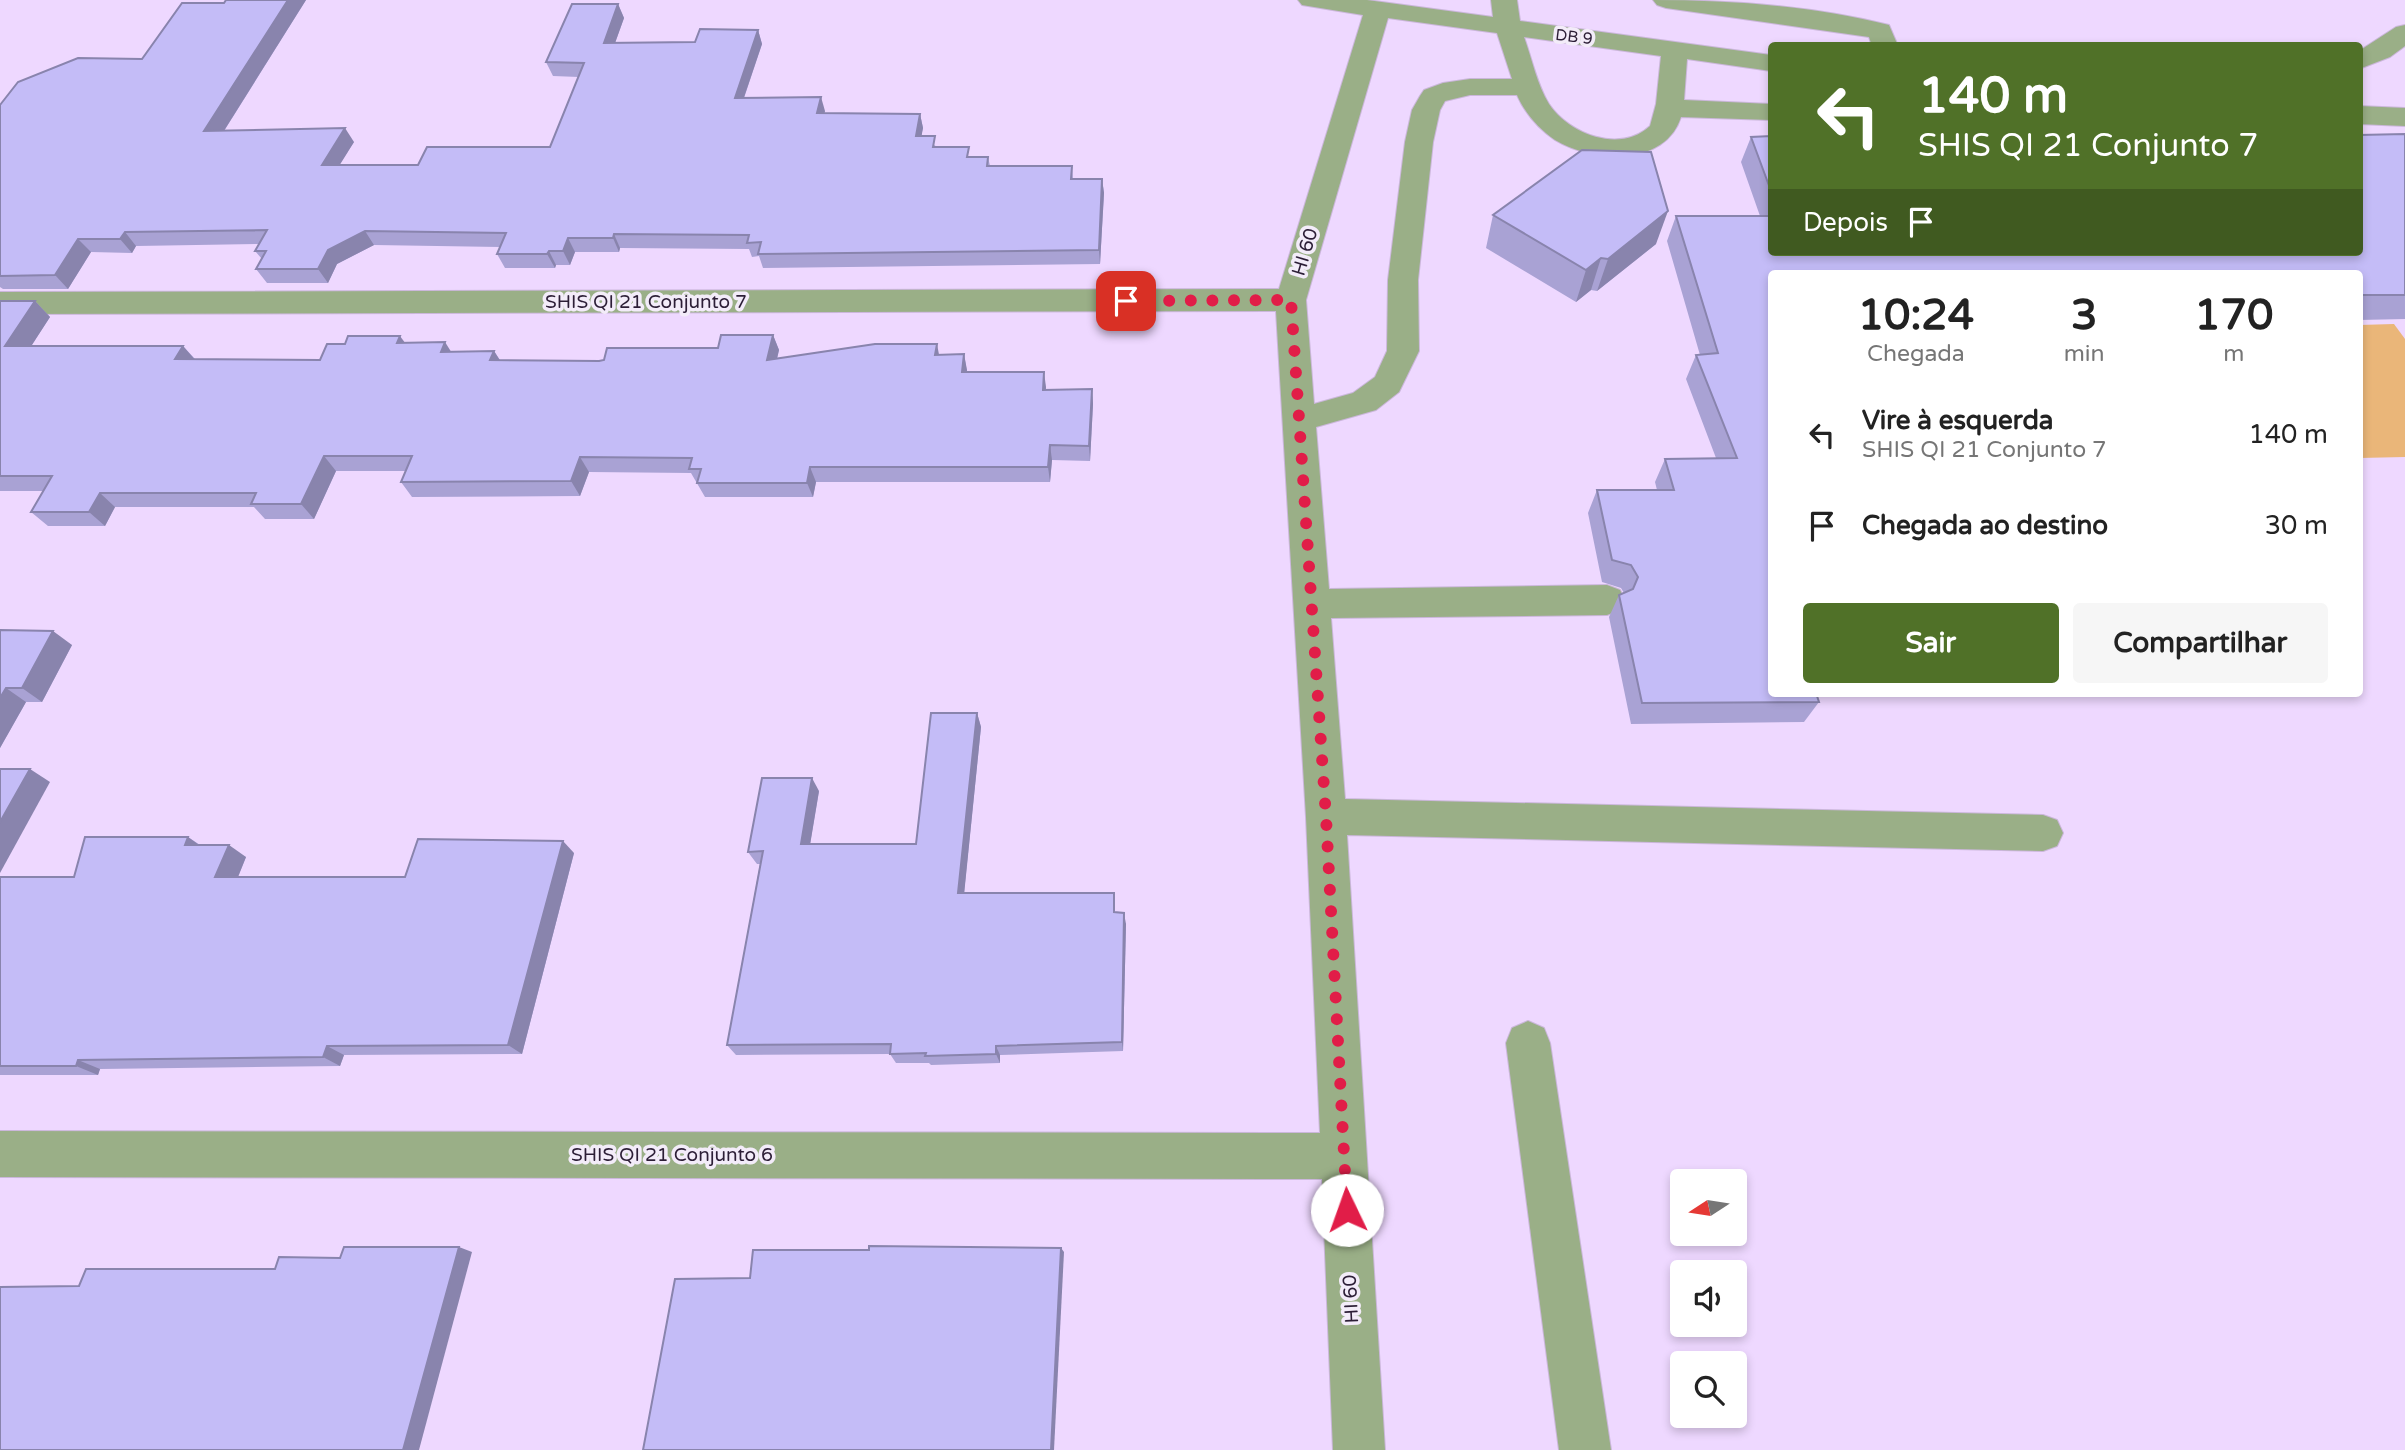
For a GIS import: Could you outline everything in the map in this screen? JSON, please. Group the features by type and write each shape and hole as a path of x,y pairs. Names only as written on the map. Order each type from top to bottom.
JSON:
{"street":[{"path":"1311,0 1377,10"},
{"path":"1504,0 1509,28 1537,106 1552,123 1575,140 1591,145 1612,148 1643,144 1658,135 1665,124 1675,50"},
{"path":"1666,0 1827,21 1883,38"},
{"path":"1867,1 1883,38"},
{"name":"DB 9","path":"1377,10 1768,63"},
{"name":"HI 60","path":"1359,1450 1326,817 1291,300 1377,10"},
{"path":"2363,59 2381,51 2405,33"},
{"path":"1299,420 1364,402 1388,384 1402,351 1403,280 1418,155 1426,110 1434,96 1443,90 1471,87 1529,88"},
{"path":"1667,108 1768,112"},
{"path":"2363,115 2405,117"},
{"name":"SHIS QI 21 Conjunto 7","path":"0,303 1291,300"},
{"path":"1311,604 1608,600"},
{"path":"1326,817 2043,833"},
{"path":"1528,1043 1585,1450"},
{"name":"SHIS QI 21 Conjunto 6","path":"0,1154 1344,1156"}],"shaded area":[{"path":"2394,324 2405,339 2405,457 2363,458 2363,325"}],"building":[{"path":"226,0 288,0 204,131 345,128 322,165 418,165 427,147 550,147 584,63 546,62 572,4 618,4 604,43 695,42 700,29 758,30 735,98 821,97 817,113 920,114 916,136 935,136 933,147 969,147 967,157 988,157 987,166 1072,166 1071,179 1102,179 1099,250 758,254 761,242 747,243 749,235 614,234 613,238 568,238 563,251 549,251 547,254 497,254 506,233 365,231 328,250 318,269 256,269 266,251 255,251 267,230 125,232 120,239 78,239 55,275 0,276 0,105 18,82 78,58 142,59 182,3 224,3"},
{"path":"2405,134 2405,295 2363,295 2363,270 1768,270 1768,697 1817,697 1819,702 1642,703 1619,595 1633,589 1638,577 1631,565 1612,560 1597,490 1674,490 1665,459 1737,458 1696,355 1718,353 1676,216 1768,216 1768,256 2363,256 2363,135"},
{"path":"1768,136 1768,183 1751,137"},
{"path":"1582,150 1651,152 1668,211 1608,259 1601,258 1586,270 1493,215"},
{"path":"0,301 35,301 5,346 183,346 175,359 320,360 327,344 345,344 348,336 400,336 397,343 445,342 441,352 494,351 490,360 599,361 604,360 607,348 718,348 721,335 773,335 767,360 875,344 937,344 935,355 964,354 962,372 1044,372 1043,390 1092,389 1089,446 1050,445 1048,467 810,467 807,483 697,483 701,469 689,469 692,458 580,457 571,481 401,482 412,456 324,456 301,504 251,504 256,493 100,493 89,512 31,512 52,476 0,476"},
{"path":"0,630 53,631 22,688 6,688 0,698"},
{"path":"931,713 977,713 958,893 1114,893 1114,912 1124,913 1122,1042 996,1046 996,1054 925,1056 926,1053 890,1054 891,1044 727,1045 763,851 748,852 762,778 812,778 801,844 916,844"},
{"path":"0,769 30,769 0,822"},
{"path":"85,837 188,837 185,845 229,845 215,877 405,877 418,839 563,841 508,1045 327,1046 323,1057 78,1060 76,1066 0,1066 0,877 74,877"},
{"path":"869,1246 1061,1248 1051,1450 643,1450 675,1279 750,1278 753,1250 869,1250"},
{"path":"344,1247 459,1247 403,1450 0,1450 0,1287 79,1286 86,1269 275,1269 279,1257 340,1258"}],"route":[{"path":"1126,301 1291,300 1326,817 1347,1210"}]}
